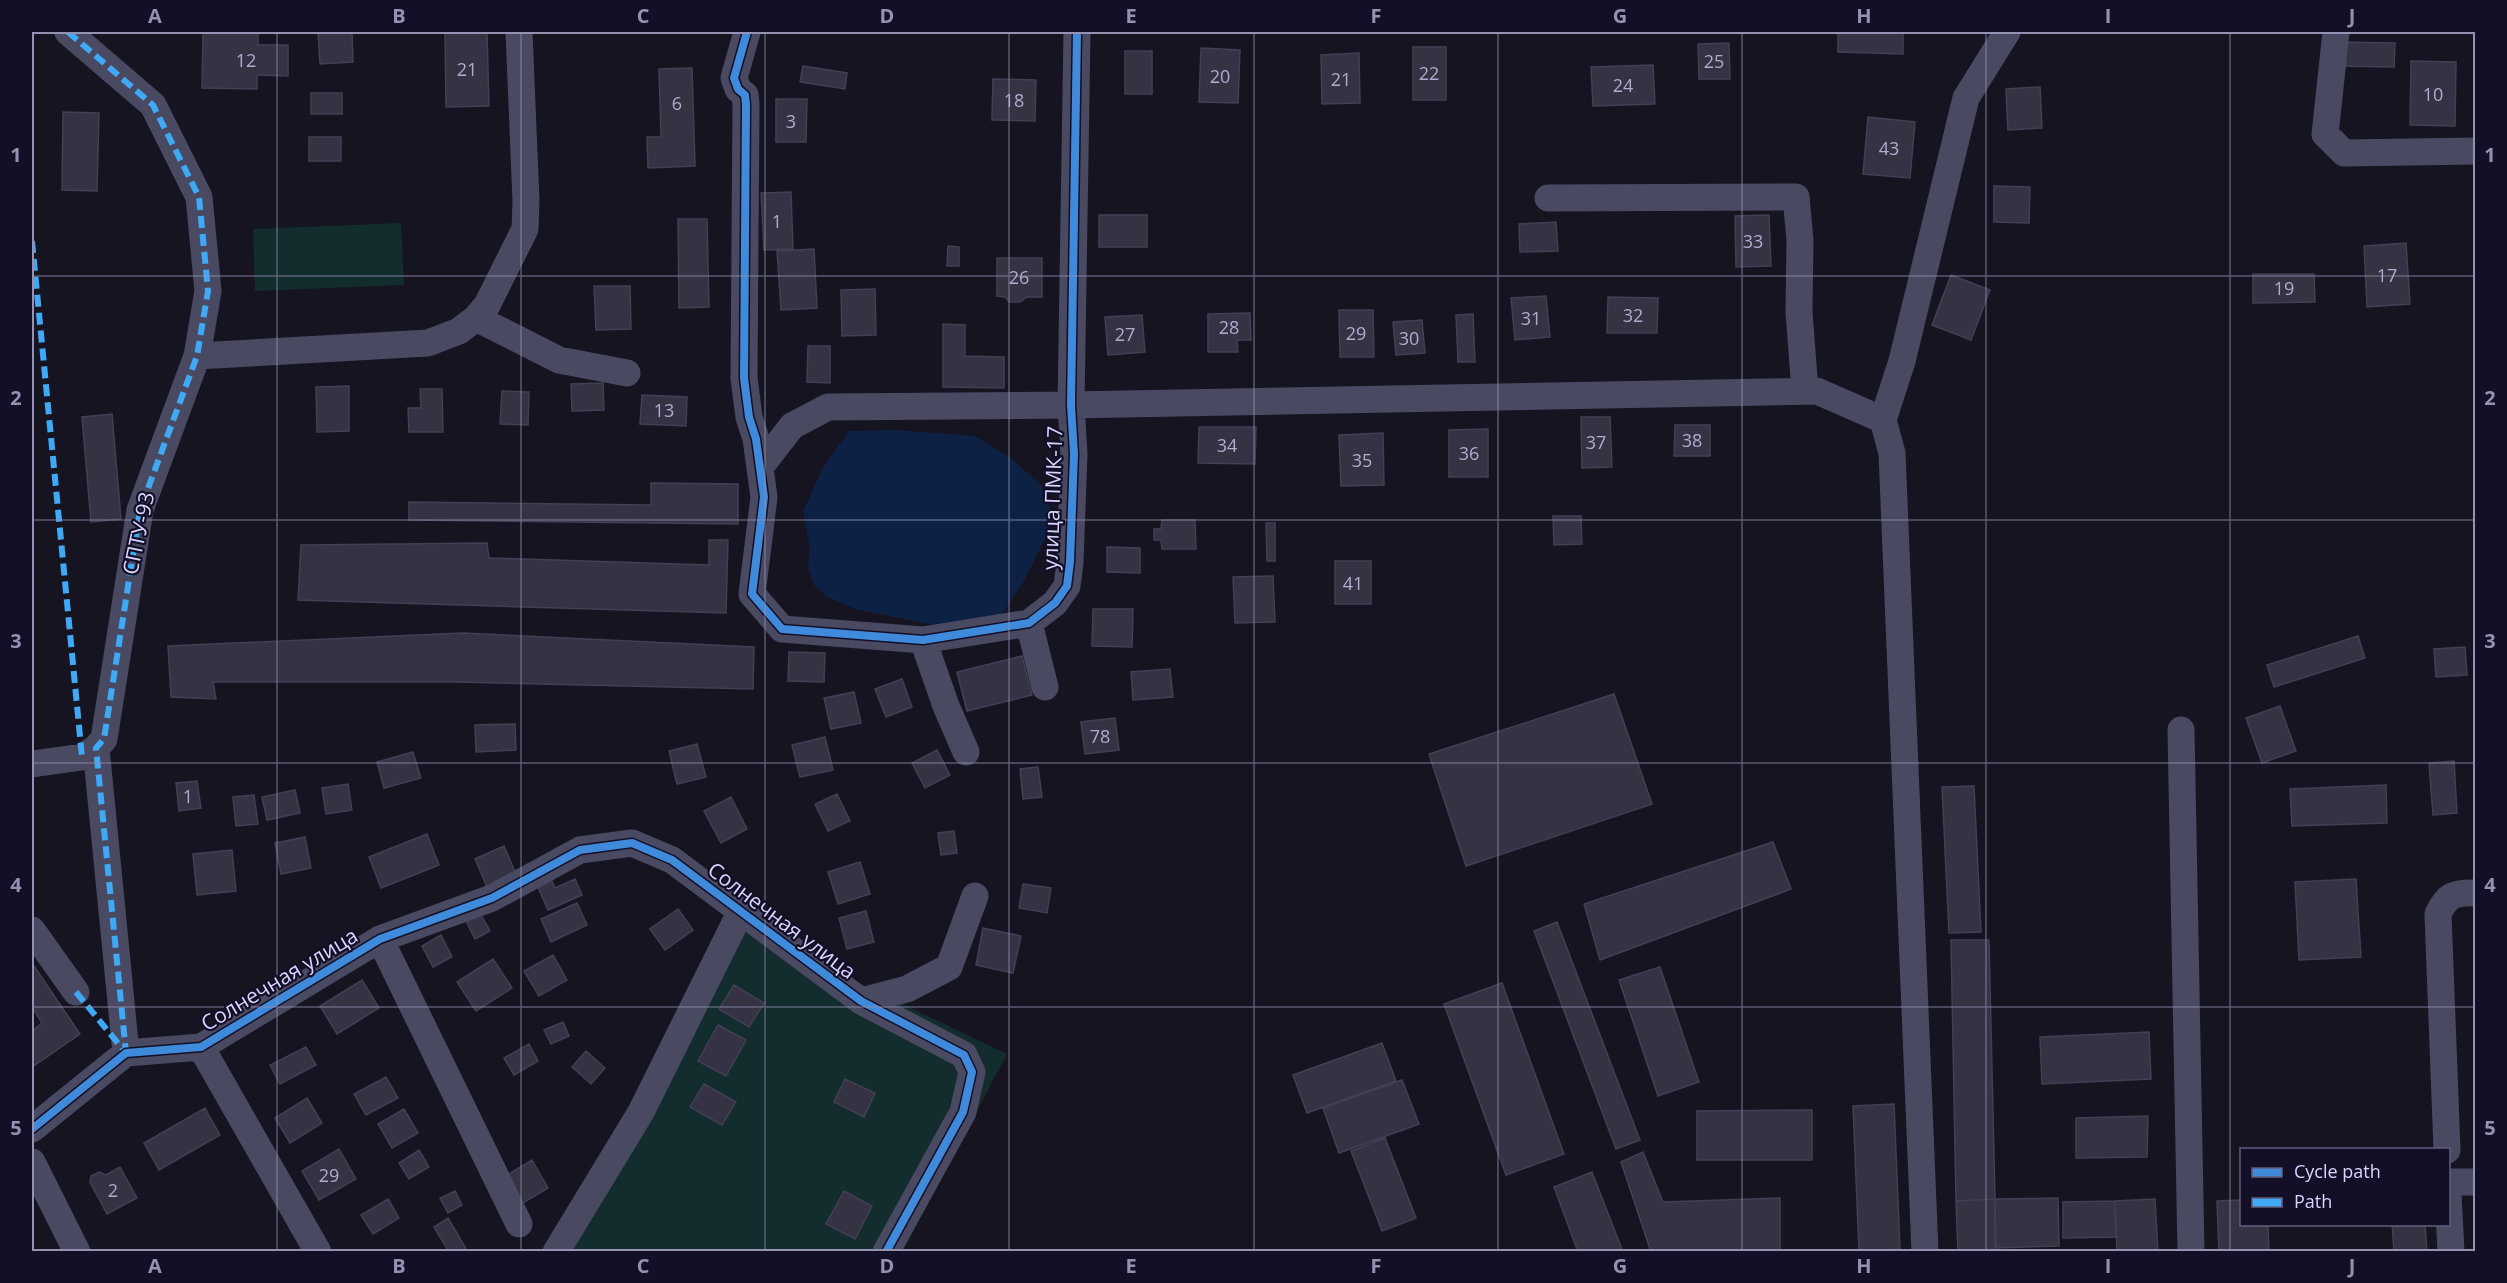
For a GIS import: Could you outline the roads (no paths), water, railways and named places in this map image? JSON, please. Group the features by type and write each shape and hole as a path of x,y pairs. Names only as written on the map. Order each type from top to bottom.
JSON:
{"street":[{"name":"СПТУ-93","path":"68,32 153,105 199,197 208,291 197,356 140,510 104,739 96,748 126,1053"},
{"path":"197,356 428,343 459,331 477,318 487,304 525,229 526,201 519,32"},
{"name":"улица ПМК-17","path":"747,32 734,78 738,89 745,95 746,104 744,378 748,417 761,466 764,498 752,594 782,629 923,640 1029,623 1055,603 1067,586 1074,454 1071,405 1077,32"},
{"path":"1925,1251 1892,453 1883,420 1902,362 1966,98 2007,32"},
{"path":"2336,32 2325,134 2344,153 2475,151"},
{"path":"1548,198 1796,197 1800,240 1799,312 1805,391"},
{"path":"477,318 558,360 627,373"},
{"path":"761,466 792,426 828,407 1071,405 1817,391 1883,420"},
{"path":"1029,623 1044,687"},
{"path":"923,640 946,706 966,752"},
{"path":"2181,730 2191,1251"},
{"path":"32,764 82,757 96,748"},
{"name":"Солнечная улица","path":"126,1053 201,1047 380,939 492,898 580,850 632,843 672,860 861,1001 907,989 949,967 975,896"},
{"path":"2447,1148 2438,914 2444,901 2459,893 2475,893"},
{"path":"556,1251 641,1112 741,911"},
{"path":"32,930 76,992"},
{"path":"380,939 519,1224"},
{"path":"861,1001 964,1055 972,1072 963,1112 886,1251"},
{"path":"201,1047 318,1251"},
{"path":"32,1129 126,1053"},
{"path":"32,1162 77,1251"},
{"path":"2450,1182 2475,1182"},
{"path":"2450,1226 2451,1251"}],"water":[{"path":"896,430 975,436 1011,458 1041,485 1050,507 1047,535 1025,579 1001,616 939,626 855,609 827,597 814,585 808,567 810,547 803,512 823,467 849,431"}]}
